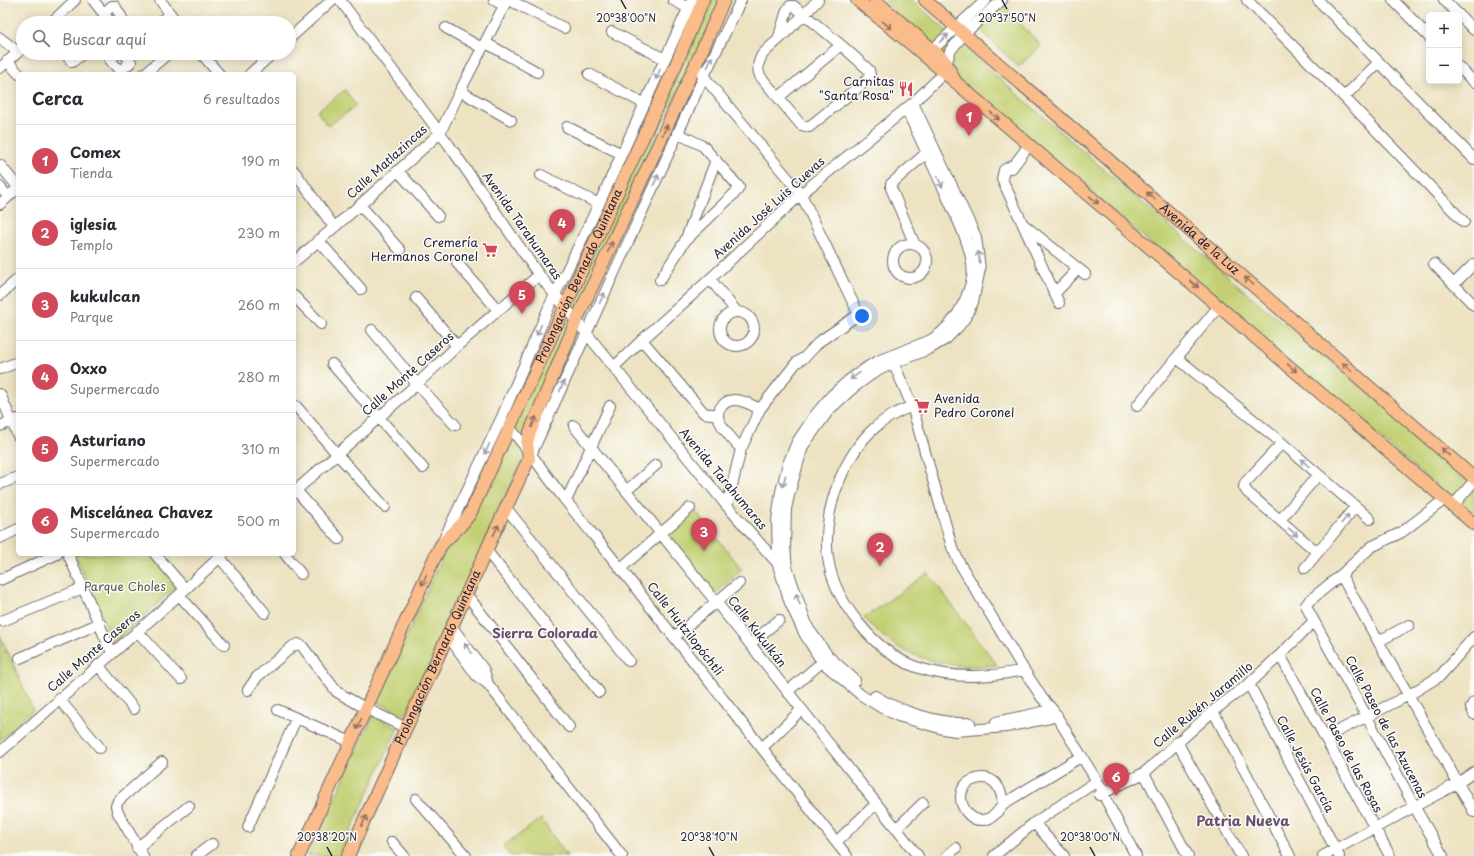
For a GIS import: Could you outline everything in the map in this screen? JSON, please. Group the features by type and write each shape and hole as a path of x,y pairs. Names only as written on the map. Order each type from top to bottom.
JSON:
{"main road":[{"name":"Prolongación Bernardo Quintana","path":"300,856 365,708 441,545 470,514 564,307 676,67 703,0"},
{"name":"Prolongación Bernardo Quintana","path":"348,856 529,455 527,443 530,432 576,321 695,66 724,0"},
{"path":"856,0 945,68"},
{"path":"875,0 932,50 955,82 1474,524"},
{"name":"Avenida de la Luz","path":"927,1 1474,478"}],"street":[{"path":"58,16 75,0"},
{"path":"93,0 106,16"},
{"path":"160,0 170,14 167,16"},
{"path":"296,33 332,0"},
{"name":"Avenida Tarahumaras","path":"340,0 440,133 539,275 727,506 782,566"},
{"path":"494,0 507,2 564,28"},
{"path":"673,0 690,4"},
{"name":"Prolongación Bernardo Quintana","path":"529,455 704,76 741,0"},
{"path":"778,40 787,10 790,6 794,6 805,14 867,67 870,75 867,80 808,127 801,125 758,71 758,66 762,55 778,40 805,14 818,0"},
{"path":"961,30 986,0"},
{"path":"932,50 1002,0"},
{"path":"1246,0 1344,97 1464,222"},
{"path":"1318,0 1474,159"},
{"path":"1393,0 1426,33"},
{"path":"1444,0 1456,12"},
{"name":"Calle Matlazincas","path":"296,260 440,133 460,91 507,2"},
{"name":"Prolongación Bernardo Quintana","path":"441,545 501,419 555,294 599,204 690,4"},
{"path":"104,13 112,6 115,6 121,16"},
{"path":"1462,18 1474,30"},
{"path":"446,28 484,45 537,72"},
{"name":"Avenida José Luis Cuevas","path":"614,367 800,194 909,106 945,68 950,52 961,30"},
{"path":"612,32 665,59"},
{"path":"0,38 16,47"},
{"path":"779,97 841,45"},
{"path":"16,54 4,65 16,72"},
{"path":"111,60 120,72"},
{"path":"129,60 131,62 129,71"},
{"path":"146,72 160,60"},
{"path":"207,60 217,72"},
{"path":"252,72 265,60"},
{"path":"1344,97 1379,62"},
{"path":"695,66 800,194 858,313 855,317 820,340 805,357 796,363 760,409 741,449 727,506"},
{"path":"1462,70 1474,82"},
{"path":"589,74 645,104"},
{"path":"460,91 511,120"},
{"path":"909,106 930,150 976,237 980,269 967,296 962,316 934,338 891,360 864,369 849,380 828,399 800,444 786,509 785,547 782,566 790,604 804,632 822,662 884,702 931,722 971,723 1004,721 1052,713"},
{"path":"567,127 622,154"},
{"path":"678,133 703,146 738,185 738,189 685,241"},
{"path":"1029,145 1003,182 1059,303"},
{"path":"915,245 891,188 891,184 930,150"},
{"path":"660,280 685,241 716,160"},
{"path":"0,165 15,192"},
{"path":"398,171 438,216"},
{"path":"296,174 334,227"},
{"path":"541,175 599,204"},
{"path":"0,188 15,192"},
{"path":"0,204 15,192"},
{"path":"360,205 400,250"},
{"path":"1022,223 1081,271 1055,293"},
{"path":"318,240 361,289"},
{"path":"457,263 498,310"},
{"path":"1434,264 1474,305"},
{"path":"1454,284 1474,264"},
{"name":"Calle Monte Caseros","path":"296,489 539,275"},
{"path":"710,279 737,312"},
{"path":"0,295 16,281"},
{"path":"296,298 321,324"},
{"path":"416,298 457,346"},
{"path":"1137,406 1219,306"},
{"path":"372,330 417,384 455,425"},
{"path":"642,340 704,413 718,415"},
{"path":"1177,358 1282,443 1370,519"},
{"path":"891,360 912,406 954,552 963,570 1024,670 1103,795 1136,856"},
{"path":"0,369 16,363"},
{"path":"332,364 423,468"},
{"path":"0,394 15,420 0,426"},
{"path":"741,449 726,430 718,415 721,406 727,401 734,400 745,402 760,409"},
{"path":"296,406 385,507"},
{"path":"566,501 610,406"},
{"path":"912,406 889,416 868,433 852,455 839,480 830,505 827,545 830,564 839,590 850,611 865,632 884,648 905,662 916,667 940,674 966,677 1010,673 1024,670"},
{"name":"Calle Huitzilopóchtli","path":"501,419 510,428 529,455 622,568 674,637 847,856"},
{"name":"Calle Kukulkán","path":"574,426 716,601 918,856"},
{"path":"1282,443 1244,485 1247,492 1316,552"},
{"path":"626,491 656,465"},
{"path":"1280,520 1318,474"},
{"path":"0,484 16,478"},
{"path":"1474,481 1449,502 1402,532 1372,547 1341,575 1474,812"},
{"path":"296,491 339,539"},
{"path":"1305,568 1316,552 1355,507"},
{"path":"506,508 518,521 629,661"},
{"path":"622,568 690,508"},
{"path":"0,538 16,531"},
{"path":"486,550 599,692"},
{"path":"0,580 53,556"},
{"path":"69,556 100,623 112,653"},
{"path":"156,556 224,646"},
{"name":"Calle Monte Caseros","path":"0,752 182,592 219,556"},
{"path":"221,556 265,613"},
{"path":"287,556 301,574"},
{"path":"782,566 808,628 844,675"},
{"name":"Calle Paseo de las Azucenas","path":"1341,575 1309,601 1306,605 1307,609 1367,716 1414,806 1443,856"},
{"path":"674,637 739,583"},
{"path":"2,621 83,588"},
{"path":"467,595 569,727"},
{"path":"750,644 779,620"},
{"name":"Calle Rubén Jaramillo","path":"1103,795 1144,773 1213,711 1249,684 1314,621"},
{"path":"20,658 100,623"},
{"path":"1379,641 1408,625"},
{"path":"137,631 181,679"},
{"path":"450,632 477,676 488,684 622,856"},
{"path":"1326,737 1409,696 1437,678 1474,637"},
{"path":"248,690 258,676 293,646 298,644 302,646 337,692 365,708 406,728"},
{"name":"Calle Paseo de las Rosas","path":"1280,655 1326,737 1373,828 1390,856"},
{"path":"787,692 822,662"},
{"path":"98,665 134,708"},
{"name":"Calle Jesús García","path":"1249,684 1337,852"},
{"path":"59,699 100,748"},
{"path":"1474,702 1471,707 1474,714"},
{"path":"278,710 351,742"},
{"path":"762,748 801,710"},
{"path":"1213,711 1290,856"},
{"path":"248,827 296,719"},
{"path":"1177,742 1241,856"},
{"path":"1003,804 1002,794 998,786 985,778 976,779 969,782 964,788 961,796 965,812 979,820 987,819 995,816 1003,804 1079,758"},
{"path":"162,762 118,801 116,806 118,813 140,852 189,806"},
{"path":"1323,856 1337,852 1373,828 1458,783 1474,772"},
{"path":"1144,773 1188,856"},
{"path":"994,856 1034,823 1095,782"},
{"path":"416,799 466,856"},
{"path":"896,829 924,803"},
{"path":"836,842 876,804"},
{"path":"1034,823 1064,856"},
{"path":"610,841 613,856"},
{"path":"392,842 404,856"},
{"path":"196,856 212,844"},
{"path":"947,856 956,848"}],"green space":[{"path":"707,0 722,0 644,160 524,456 406,715 377,702 444,553"},
{"path":"884,0 912,0 1018,95 1248,294 1473,479 1474,518 959,80"},
{"path":"1004,5 1041,46 1018,67 979,28"},
{"path":"345,90 356,106 328,126 317,111"},
{"path":"693,508 742,569 714,595 665,534"},
{"name":"Parque Choles","path":"76,556 152,556 178,585 113,643"},
{"path":"928,573 997,665 957,665 918,656 895,645 864,618"},
{"path":"0,635 7,651 4,652 8,652 33,710 0,740"},
{"path":"373,716 398,728 339,856 308,856"},
{"path":"541,819 567,856 510,856 503,846"}],"place":[{"name":"Carnitas \"Santa Rosa\"","path":"906,89"},
{"name":"Comex","path":"969,136"},
{"name":"Oxxo","path":"562,242"},
{"name":"Cremería Hermanos Coronel","path":"490,250"},
{"name":"Asturiano","path":"522,314"},
{"name":"Avenida Pedro Coronel","path":"922,406"},
{"name":"kukulcan","path":"704,551"},
{"name":"iglesia","path":"880,566"},
{"name":"Miscelánea Chavez","path":"1116,796"}],"district":[{"name":"Sierra Colorada","path":"545,633"},
{"name":"Patria Nueva","path":"1243,821"}]}
